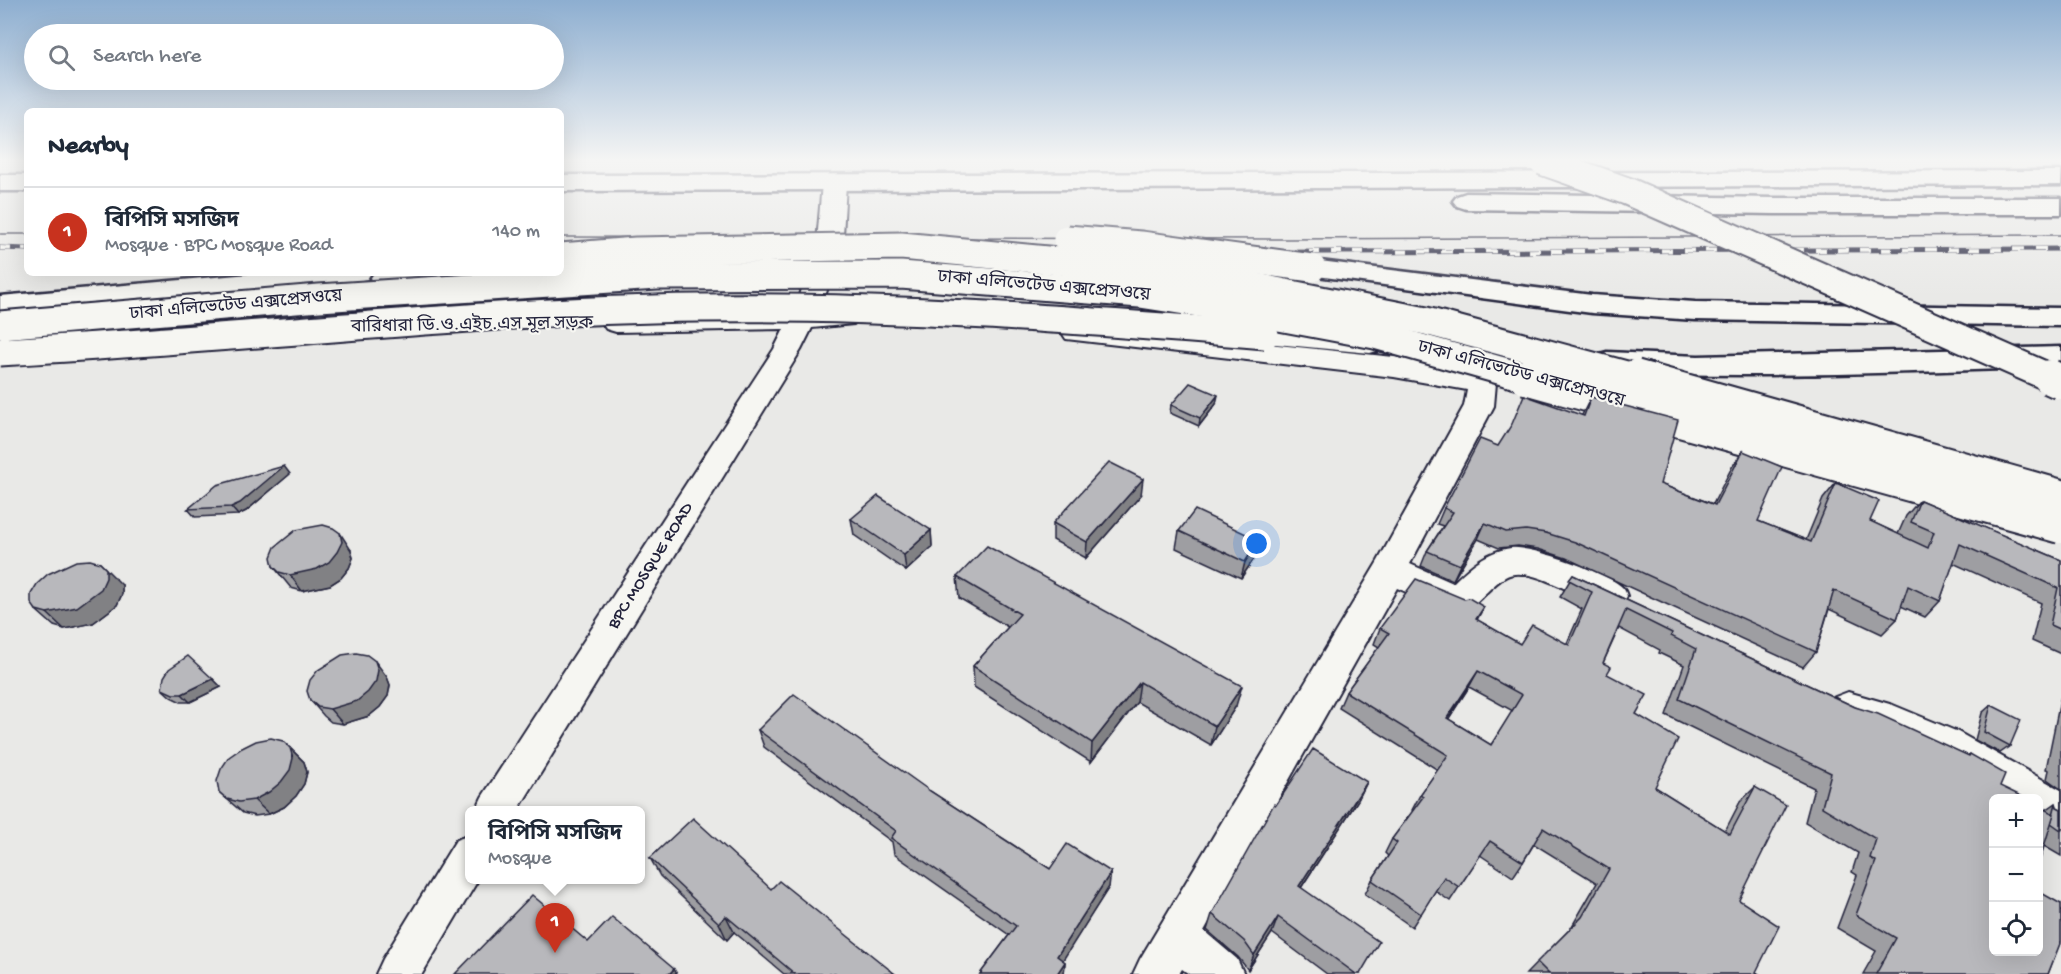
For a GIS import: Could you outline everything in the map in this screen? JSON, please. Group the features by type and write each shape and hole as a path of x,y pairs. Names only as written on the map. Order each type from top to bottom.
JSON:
{"highway":[{"path":"1662,206 2061,382"},
{"path":"901,246 952,239 1020,236 1141,245 1603,305 1695,311 2061,317"},
{"name":"ঢাকা এলিভেটেড এক্সপ্রেসওয়ে","path":"564,256 636,251 901,246 1098,264 1221,280 1426,321 1665,385 2061,497"},
{"name":"ঢাকা এলিভেটেড এক্সপ্রেসওয়ে","path":"0,325 319,298 681,275 901,275 981,279 1140,294 1237,309 1374,335 2061,526"},
{"name":"ঢাকা এলিভেটেড এক্সপ্রেসওয়ে","path":"0,305 324,276"},
{"path":"0,352 591,313 696,308 786,308 1058,319 1624,363 1698,366 2061,357"},
{"path":"1849,364 2061,382"}],"street":[{"path":"802,320 830,246 833,206"},
{"name":"বারিধারা ডি.ও.এইচ.এস মূল সড়ক","path":"0,337 89,333 838,318 1027,327 1394,367 1482,383 1479,406 1390,570"},
{"name":"BPC MOSQUE ROAD","path":"499,806 787,350 802,320"},
{"path":"1155,974 1390,570 1457,600 1501,563 1524,561 1553,569 1638,609"},
{"path":"1816,692 1853,710 1893,721 1945,744 2061,811"},
{"path":"398,974 465,862"},
{"path":"1178,937 1222,974"}],"building":[{"path":"1190,383 1218,395 1200,418 1171,405"},
{"path":"1524,395 1584,416 1591,397 1678,420 1660,484 1715,505 1743,451 1782,467 1758,521 1811,542 1836,483 1879,501 1870,521 1928,548 1934,532 1911,522 1920,500 2061,560 2061,630 2050,625 2058,588 1960,544 1940,601 1908,586 1897,619 1834,590 1816,652 1575,542 1546,533 1526,530 1506,532 1485,523 1460,565 1427,551 1453,512 1444,508 1480,439 1498,446 1512,424"},
{"path":"1109,462 1143,479 1087,542 1053,523"},
{"path":"284,466 240,503 231,507 188,509 217,485"},
{"path":"878,496 931,530 904,555 851,519"},
{"path":"1195,510 1259,540 1245,562 1179,531"},
{"path":"323,525 340,533 342,542 329,562 317,569 290,575 279,572 273,566 271,557 275,547 296,530"},
{"path":"987,546 1242,686 1215,726 1140,682 1092,743 973,666 1020,614 957,577"},
{"path":"90,560 100,563 106,569 106,578 101,589 77,607 47,613 36,610 31,603 31,594 37,584 48,574 76,561"},
{"path":"1573,575 1855,707 1878,714 1969,756 1970,754 2005,774 2000,786 2017,794 1989,794 1989,956 2043,956 2043,894 2061,904 2061,941 2048,974 1876,974 1896,938 1856,915 1876,861 1870,858 1876,839 1822,807 1831,773 1679,699 1696,649 1671,636 1672,633 1626,610 1603,663 1611,667 1607,674 1647,695 1636,714 1678,739 1655,787 1730,834 1755,787 1786,805 1739,900 1779,926 1756,972 1759,974 1549,974 1537,962 1582,917 1609,869 1543,828 1523,862 1490,841 1459,887 1444,877 1421,914 1372,880 1397,843 1392,839 1423,797 1420,795 1448,755 1346,692 1389,633 1380,628 1416,579 1464,599 1469,598 1484,607 1476,619 1520,644 1532,625 1569,645 1592,592 1569,580","holes":["1478,671 1522,695 1491,745 1447,718"]},
{"path":"356,653 367,655 375,661 378,670 376,681 357,701 330,709 318,707 310,700 307,691 310,680 318,670 342,655"},
{"path":"188,656 213,679 182,694 173,694 162,689 164,677 169,669"},
{"path":"794,694 930,791 1050,869 1067,844 1111,872 1057,956 1065,962 1057,974 980,974 1016,926 891,838 896,831 758,730"},
{"path":"1991,705 2021,720 2010,746 1984,732"},
{"path":"271,738 283,741 290,748 293,758 290,770 269,792 254,800 239,802 227,799 219,792 217,781 229,757 256,741"},
{"path":"1313,749 1367,782 1299,886 1379,942 1360,974 1356,974 1278,917 1254,955 1244,941 1212,914 1274,804 1276,805"},
{"path":"2056,803 2061,809 2061,830 2051,823"},
{"path":"2043,808 2054,814 2043,850"},
{"path":"693,818 771,889 779,881 895,974 795,974 726,916 719,923 650,858"},
{"path":"532,895 588,942 612,917 674,969 669,974 455,974"}],"tram line":[{"path":"0,234 24,234"},
{"path":"564,237 1284,239 2061,235"}],"railway":[{"path":"0,248 24,249"},
{"path":"564,252 829,254 2061,249"}],"place":[{"name":"বিপিসি মসজিদ","path":"555,953"}]}
